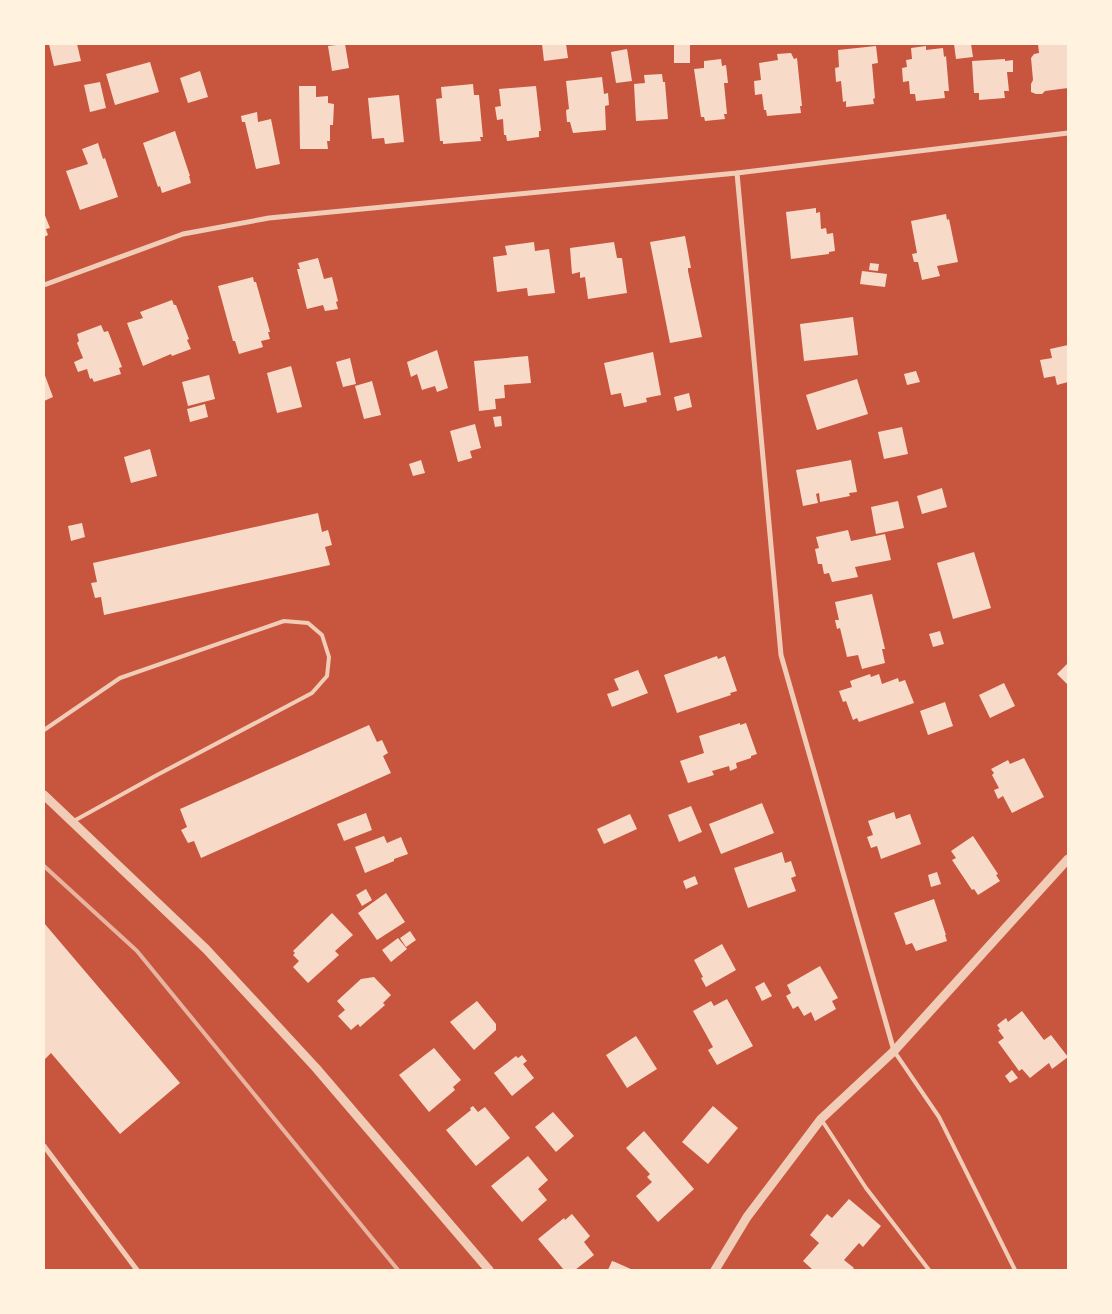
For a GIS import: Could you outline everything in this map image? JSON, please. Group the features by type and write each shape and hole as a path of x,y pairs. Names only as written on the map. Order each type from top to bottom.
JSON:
{"street":[{"path":"44,284 183,234 269,218 736,173 1068,133"},
{"path":"736,173 781,655 894,1051"},
{"path":"44,795 206,949 316,1068 490,1270"},
{"path":"715,1270 747,1217 821,1119 894,1051 1068,859"},
{"path":"44,1146 137,1270"}],"lane":[{"path":"44,730 120,678 284,621 308,623 322,634 329,657 327,676 312,694 72,822"},
{"path":"894,1051 938,1117 1015,1270"},
{"path":"821,1119 866,1188 929,1270"}],"building":[{"path":"49,44 77,44 81,61 54,66"},
{"path":"345,44 349,68 332,71 328,46"},
{"path":"542,44 566,44 568,58 544,61"},
{"path":"674,44 690,44 690,63 674,63"},
{"path":"954,44 971,44 973,57 956,59"},
{"path":"1038,44 1068,44 1068,88 1045,91 1042,94 1031,92 1033,80 1031,58 1034,54 1039,53"},
{"path":"876,46 878,63 872,64 874,104 846,107 846,101 843,102 841,81 836,82 835,68 839,67 838,50"},
{"path":"926,46 926,50 943,48 944,57 946,56 949,91 944,91 945,98 916,101 915,94 910,94 909,81 903,82 902,68 907,67 906,60 912,59 911,48"},
{"path":"627,49 632,81 616,83 611,52"},
{"path":"791,53 794,59 797,58 802,106 800,106 801,113 767,116 766,110 764,110 762,94 755,95 754,81 761,80 759,63 778,60 777,54"},
{"path":"721,59 722,66 726,65 728,83 724,83 727,114 724,114 725,119 705,121 704,117 701,117 694,69 704,68 704,61"},
{"path":"1005,59 1005,61 1013,60 1013,72 1007,72 1009,91 1004,91 1005,98 979,100 979,93 974,93 972,61"},
{"path":"150,62 159,92 115,105 106,74"},
{"path":"200,71 208,97 188,103 180,78"},
{"path":"662,74 663,82 665,82 668,119 636,121 634,84 645,83 644,75"},
{"path":"602,77 604,94 608,93 609,105 605,106 606,130 573,133 570,122 567,122 566,110 569,109 566,81"},
{"path":"100,82 106,108 90,112 84,85"},
{"path":"473,84 474,95 479,95 483,137 480,137 481,141 443,144 443,141 440,141 436,99 442,98 441,87"},
{"path":"299,86 316,86 316,97 328,96 328,103 334,104 333,125 330,125 330,141 327,141 328,149 300,149"},
{"path":"536,86 541,131 539,131 539,137 507,141 506,135 504,135 503,119 497,120 495,107 501,106 499,89"},
{"path":"399,95 404,142 385,144 384,138 372,139 368,98"},
{"path":"257,112 258,122 271,119 280,164 256,169 245,122 242,122 241,116"},
{"path":"175,131 191,183 162,193 160,186 158,187 143,143"},
{"path":"98,143 118,197 80,210 66,171 88,164 82,149"},
{"path":"816,208 816,213 820,212 821,229 826,228 827,234 833,233 835,251 829,252 829,254 791,259 786,212"},
{"path":"44,213 50,228 46,229 48,235 44,237"},
{"path":"946,214 947,220 949,219 958,262 937,266 940,276 922,280 918,262 914,262 912,254 917,253 911,221"},
{"path":"685,236 691,268 688,268 688,271 702,337 670,343 650,242"},
{"path":"534,242 535,251 549,249 555,293 528,296 527,288 497,292 493,257 507,255 505,246"},
{"path":"614,242 617,258 622,258 627,293 588,299 585,277 580,278 580,272 572,274 570,248"},
{"path":"318,258 324,279 332,277 338,309 325,311 323,305 307,309 297,269 300,269 298,263"},
{"path":"870,263 879,264 878,271 869,270"},
{"path":"862,271 887,274 885,287 860,284"},
{"path":"253,277 270,332 268,332 270,339 261,341 263,347 239,354 235,341 233,341 218,286"},
{"path":"172,300 174,305 176,305 191,349 172,356 171,354 143,366 127,323 143,318 140,312"},
{"path":"853,317 858,355 804,361 800,324"},
{"path":"101,325 104,332 108,331 122,367 119,368 121,374 94,382 92,378 90,379 87,369 78,372 74,362 83,358 77,343 79,341 77,334"},
{"path":"1068,345 1068,382 1057,385 1055,376 1044,378 1040,360 1052,358 1050,349"},
{"path":"437,350 448,388 437,392 435,386 422,390 417,374 411,377 407,362"},
{"path":"653,352 661,395 646,398 647,402 624,407 621,393 611,395 604,363"},
{"path":"528,356 531,383 504,385 505,398 495,399 496,409 479,411 474,361"},
{"path":"350,358 356,384 343,387 336,362"},
{"path":"291,366 302,407 277,413 267,373"},
{"path":"916,371 920,382 907,385 904,374"},
{"path":"44,373 53,397 44,401"},
{"path":"209,375 215,399 188,406 182,382"},
{"path":"857,379 868,414 817,430 806,395"},
{"path":"372,381 381,415 364,419 355,386"},
{"path":"689,393 692,407 677,411 674,397"},
{"path":"205,404 208,417 190,422 187,409"},
{"path":"501,416 502,426 495,427 493,417"},
{"path":"475,424 481,448 470,451 472,458 458,462 450,431"},
{"path":"902,427 908,454 884,459 878,432"},
{"path":"150,449 157,476 131,483 124,457"},
{"path":"421,460 425,473 413,476 409,464"},
{"path":"851,460 857,492 849,493 850,496 820,502 819,493 816,494 818,503 803,506 796,470"},
{"path":"942,488 947,507 922,514 917,496"},
{"path":"898,501 904,528 876,534 871,507"},
{"path":"318,513 322,532 328,530 332,545 325,547 330,565 104,615 101,597 95,598 91,583 97,582 93,563"},
{"path":"82,523 85,537 71,541 68,526"},
{"path":"848,530 851,541 885,534 891,560 855,567 858,577 832,582 829,573 824,574 822,564 818,564 815,549 819,548 816,537"},
{"path":"974,552 991,608 953,619 937,563"},
{"path":"872,594 885,649 882,649 885,663 862,669 858,655 847,657 840,628 837,629 835,620 839,620 835,602"},
{"path":"940,631 944,644 933,647 929,634"},
{"path":"717,656 718,659 725,656 737,691 730,693 731,695 677,713 664,675"},
{"path":"1068,663 1068,685 1057,674"},
{"path":"638,670 648,693 612,707 607,694 619,690 614,679"},
{"path":"870,674 871,677 879,674 882,684 898,678 899,682 905,680 914,703 859,722 857,718 853,720 846,701 843,702 839,691 852,687 850,681"},
{"path":"1004,683 1015,706 990,718 979,695"},
{"path":"945,702 953,726 928,735 920,711"},
{"path":"740,723 740,725 746,723 757,754 736,763 737,768 730,771 729,766 712,771 714,775 688,783 680,761 704,753 699,736"},
{"path":"369,725 377,742 382,740 388,753 383,756 391,773 201,858 194,841 188,843 181,830 187,827 180,809"},
{"path":"1024,758 1044,797 1012,813 1003,796 998,799 994,790 999,788 991,769 1008,760 1010,764"},
{"path":"762,803 774,833 721,854 709,824"},
{"path":"691,806 702,832 679,842 668,815"},
{"path":"894,812 896,819 910,814 921,844 881,859 877,846 871,848 867,837 873,835 868,821"},
{"path":"366,813 372,830 344,841 337,824"},
{"path":"630,814 637,829 604,844 597,829"},
{"path":"384,836 387,843 401,837 408,854 365,873 355,847"},
{"path":"973,836 998,874 996,875 1000,881 978,895 974,889 972,890 952,860 956,858 951,851"},
{"path":"782,852 785,863 791,861 796,876 791,878 796,891 748,908 734,868"},
{"path":"937,872 941,884 931,887 928,875"},
{"path":"695,876 698,884 686,889 683,881"},
{"path":"366,889 372,900 362,906 356,895"},
{"path":"386,893 405,922 377,940 358,913"},
{"path":"934,899 947,941 916,951 912,943 906,945 894,913"},
{"path":"332,913 353,935 335,951 339,955 308,983 293,967 299,961 293,955 295,953 293,951"},
{"path":"44,923 180,1083 120,1134 51,1053 44,1060"},
{"path":"410,931 416,940 406,947 400,938"},
{"path":"398,938 407,949 391,962 382,950"},
{"path":"722,944 736,970 706,987 694,960"},
{"path":"820,966 838,998 832,1001 836,1009 815,1021 811,1012 804,1016 798,1006 793,1009 786,996 791,993 787,985"},
{"path":"374,977 391,995 383,1003 385,1005 360,1027 358,1024 351,1030 338,1016 345,1010 337,1001 361,979"},
{"path":"764,982 772,996 762,1001 755,987"},
{"path":"727,999 753,1046 717,1065 708,1050 713,1047 693,1011 711,1001 714,1006"},
{"path":"477,1001 496,1024 496,1030 474,1050 450,1022"},
{"path":"1022,1011 1044,1040 1051,1035 1068,1057 1052,1069 1049,1063 1030,1078 1022,1069 1019,1071 998,1042 1004,1038 997,1025 1006,1018 1008,1022"},
{"path":"636,1036 657,1069 627,1088 606,1055"},
{"path":"434,1048 461,1080 453,1087 455,1090 429,1112 399,1075"},
{"path":"522,1055 527,1061 523,1064 534,1078 512,1096 494,1073 516,1056 518,1058"},
{"path":"1012,1070 1018,1078 1010,1083 1005,1076"},
{"path":"473,1106 478,1112 485,1107 510,1138 476,1166 446,1130 471,1110 470,1108"},
{"path":"713,1106 738,1128 708,1164 682,1142"},
{"path":"553,1112 574,1136 556,1152 535,1127"},
{"path":"644,1131 694,1189 658,1222 636,1196 652,1182 647,1177 650,1174 626,1148"},
{"path":"528,1156 548,1180 538,1189 547,1200 522,1222 491,1186"},
{"path":"849,1199 881,1226 863,1247 859,1243 844,1260 854,1268 852,1270 813,1270 803,1261 819,1243 810,1235 827,1214 832,1218"},
{"path":"572,1214 590,1236 584,1242 594,1255 575,1270 564,1270 538,1239 564,1218 565,1220"},
{"path":"612,1261 615,1262 633,1270 608,1270"}],"railway":[{"path":"44,866 137,951 398,1270"}]}
